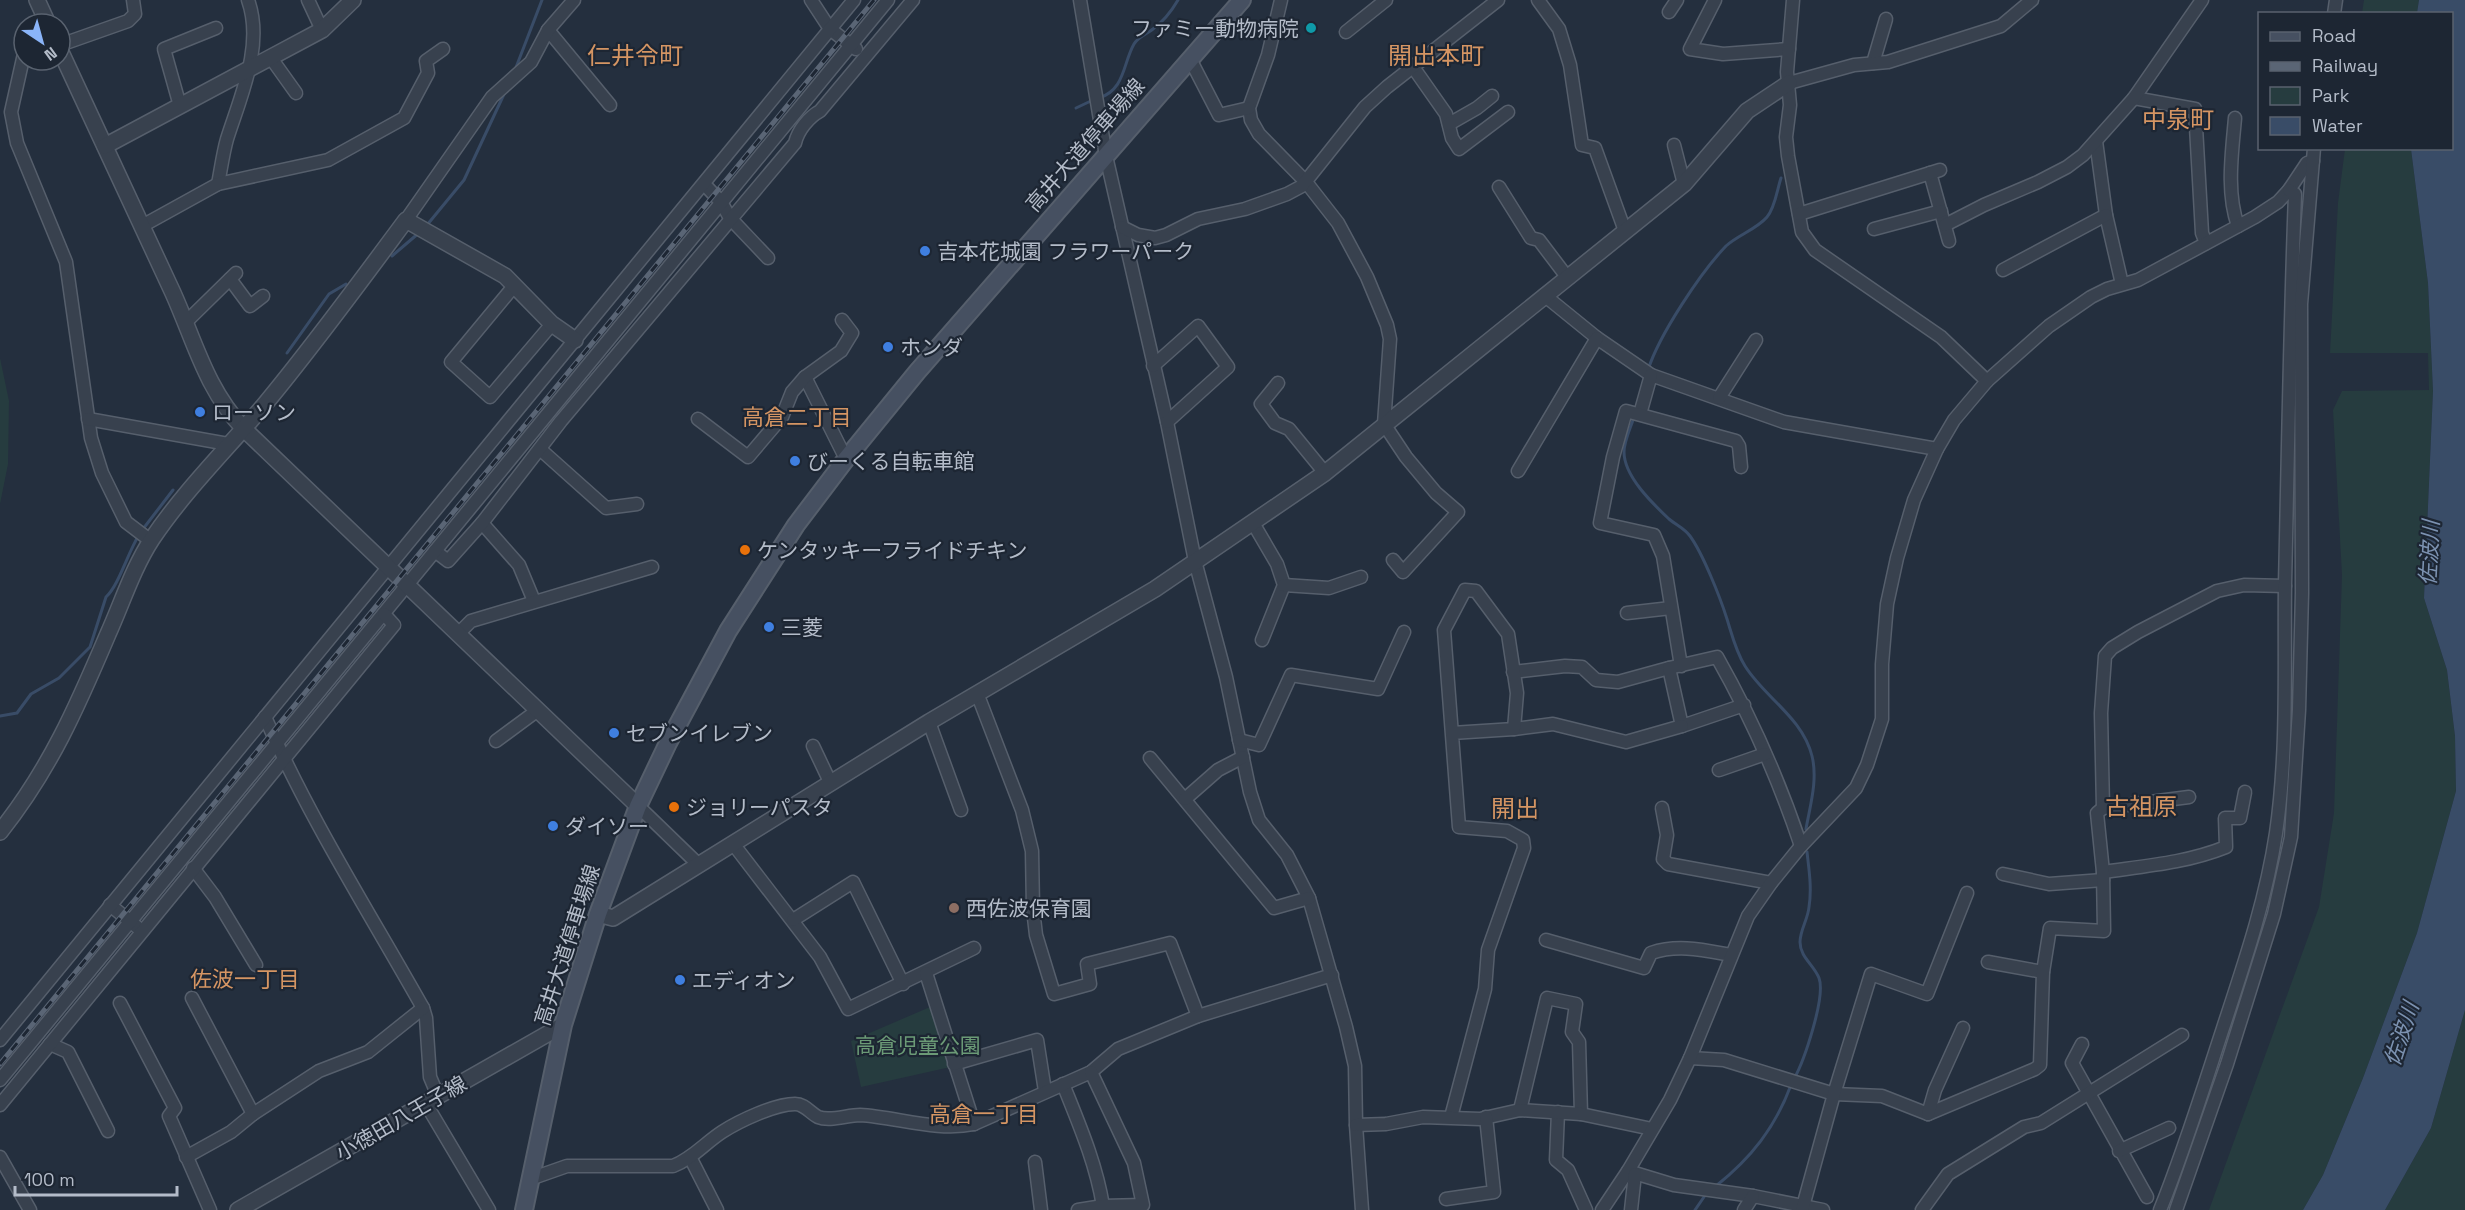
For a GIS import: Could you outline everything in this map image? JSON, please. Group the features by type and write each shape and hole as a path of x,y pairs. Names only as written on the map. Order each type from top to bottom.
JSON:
{"main road":[{"name":"高井大道停車場線","path":"524,1210 563,1026 598,914 638,806 668,743 729,631 796,525 846,459 917,372 1242,0"}],"street":[{"path":"72,41 128,21 135,14 133,0"},
{"path":"218,184 226,141 253,55 253,15 248,0"},
{"path":"308,0 322,30"},
{"path":"105,146 322,30 352,0"},
{"path":"0,832 36,783 59,743 135,571 151,541 228,444 244,429 417,227 492,98 531,62 548,30 574,0"},
{"path":"811,0 830,29 866,56"},
{"path":"0,1040 854,0"},
{"path":"0,1080 888,0"},
{"path":"435,551 448,561 482,524 541,450 545,440 795,143 797,134 820,111 912,0"},
{"path":"1080,0 1106,156 1167,422 1195,561 1226,677 1250,792 1259,820 1287,855 1309,898 1332,975 1355,1066 1356,1125 1362,1210"},
{"path":"1281,0 1268,55 1249,108 1251,120 1259,134 1306,182 1338,223 1367,278 1387,325 1390,339 1384,424 1406,457 1436,493 1458,512 1403,572 1393,560"},
{"path":"1346,32 1386,0"},
{"path":"1122,227 1138,236 1155,238 1198,219 1245,209 1287,194 1306,182 1365,107 1498,0"},
{"path":"1538,0 1559,29 1570,65 1582,145 1595,148 1625,231"},
{"path":"1669,12 1677,0"},
{"path":"1715,0 1690,49 1723,54 1789,49"},
{"path":"1793,0 1789,49 1790,105 1786,137 1802,232 1815,250 1941,337 1986,381"},
{"path":"598,914 614,918 929,722 1155,589 1325,473 1684,184 1747,111 1789,83 1854,65 1888,62 2001,26 2032,0"},
{"path":"1945,225 2067,167 2096,141 2134,98 2202,0"},
{"path":"1873,63 1886,19"},
{"path":"180,106 164,49 216,28"},
{"path":"548,30 610,105"},
{"path":"142,226 218,184 328,160 404,118 428,73 426,61 442,49"},
{"path":"271,58 296,93"},
{"path":"1191,59 1220,115 1249,108"},
{"path":"1413,67 1446,114 1452,138 1460,149 1508,112"},
{"path":"20,72 11,112 17,143 66,262 91,438 102,473 126,522 151,541"},
{"path":"70,72 186,322 203,368 219,400 244,429 699,865"},
{"path":"1449,123 1478,108 1492,96"},
{"path":"2134,98 2195,109 2202,233 2206,243"},
{"path":"0,104 11,112"},
{"path":"2235,118 2231,164 2232,197 2238,226"},
{"path":"2096,141 2106,215 2122,284"},
{"path":"1674,145 1684,184"},
{"path":"1602,1210 1631,1173 1670,1100 1690,1058 1749,916 1771,883 1801,846 1856,788 1875,745 1882,719 1882,664 1887,604 1914,500 1937,449 1954,420 1986,381 2049,326 2091,297 2138,280 2278,202 2314,155"},
{"path":"2176,1210 2227,1064 2271,924 2291,837 2299,710 2302,593 2301,304 2314,155"},
{"path":"1799,214 1935,172 1941,211 1949,241"},
{"path":"704,184 721,202 730,218 768,258"},
{"path":"1499,187 1531,238 1539,240 1567,277"},
{"path":"2160,1210 2196,1113 2265,892 2276,832 2283,756 2286,666 2287,432 2295,194 2289,190"},
{"path":"1883,231 1941,211"},
{"path":"2003,270 2106,215"},
{"path":"417,227 505,276 552,324 575,340"},
{"path":"186,322 233,276 250,306 263,296"},
{"path":"514,286 451,362 490,397 552,324"},
{"path":"1545,295 1597,338 1651,375 1784,422 1937,449"},
{"path":"698,419 748,457 782,417 792,392 805,377 842,351 852,333 842,320"},
{"path":"1153,366 1198,326 1228,367 1167,422"},
{"path":"1518,471 1597,338"},
{"path":"1719,398 1756,340"},
{"path":"1640,414 1651,375"},
{"path":"805,377 846,459"},
{"path":"1278,383 1261,404 1275,423 1289,429 1325,473"},
{"path":"1682,726 1671,608 1663,556 1654,535 1600,523 1612,457 1626,411 1736,441 1740,446 1741,467"},
{"path":"88,419 228,444"},
{"path":"541,450 606,508 638,504"},
{"path":"1253,523 1277,564 1284,585 1262,640"},
{"path":"482,524 519,566 534,601"},
{"path":"459,633 471,621 652,567"},
{"path":"1284,585 1329,588 1361,577"},
{"path":"2103,808 2101,713 2105,656 2112,648 2138,632 2217,591 2244,585 2285,585"},
{"path":"1451,1117 1485,989 1488,950 1524,848 1523,840 1507,831 1459,827 1444,630 1465,590 1476,591 1508,634 1517,693 1514,729"},
{"path":"1627,613 1671,608"},
{"path":"2,1099 50,1044 394,625 384,614"},
{"path":"1239,740 1259,745 1291,675 1378,689 1404,632"},
{"path":"1513,672 1564,666 1582,667 1596,680 1618,682 1717,657 1744,705 1789,809 1801,846"},
{"path":"977,693 1022,810 1032,851 1036,935 1054,994 1090,984 1087,964 1170,943 1198,1017"},
{"path":"1452,733 1553,724 1626,742 1744,705"},
{"path":"496,741 538,710"},
{"path":"265,717 283,759 345,874 423,1008 426,1018 432,1100 489,1210"},
{"path":"929,722 962,810"},
{"path":"813,746 831,784"},
{"path":"1719,770 1765,754"},
{"path":"1150,758 1274,908 1309,898"},
{"path":"1185,799 1218,770 1243,758"},
{"path":"2003,874 2049,884 2203,856 2226,847 2225,818 2240,818 2245,792"},
{"path":"1690,1058 1724,1060 1834,1094 1882,1096 1928,1114 2035,1069 2040,1065 2043,972 2050,928 2104,931 2103,876 2097,813 2103,808 2189,797"},
{"path":"1662,808 1666,835 1663,859 1668,864 1771,883"},
{"path":"734,845 820,957 848,1010 974,948"},
{"path":"193,868 236,930 256,965"},
{"path":"793,920 853,882 903,984"},
{"path":"1802,1208 1871,974 1927,994 1967,893"},
{"path":"110,905 142,931"},
{"path":"1546,940 1644,968 1651,953 1667,947 1687,947 1731,955"},
{"path":"1988,962 2043,972"},
{"path":"926,973 974,1124"},
{"path":"530,1179 567,1166 673,1166 690,1157 723,1132 748,1119 795,1104 805,1107 819,1117 858,1115 931,1124 974,1124 1091,1072 1118,1049 1198,1017 1332,975"},
{"path":"192,998 253,1113"},
{"path":"1520,1110 1546,998 1576,1004 1572,1032 1579,1042 1581,1114"},
{"path":"120,1003 175,1108 169,1116 210,1210"},
{"path":"186,1157 231,1132 253,1113 319,1071 368,1052 423,1008"},
{"name":"小徳田八王子線","path":"238,1210 563,1026"},
{"path":"1928,1114 1935,1090 1963,1028"},
{"path":"1922,1210 1948,1174 2024,1127 2041,1123 2182,1035"},
{"path":"954,1064 1037,1040 1045,1091"},
{"path":"50,1044 68,1052 108,1131"},
{"path":"2082,1044 2072,1063 2119,1151 2147,1197"},
{"path":"1078,1210 1103,1206 1143,1205 1134,1163 1091,1072"},
{"path":"1063,1084 1090,1151 1103,1206"},
{"path":"1356,1125 1386,1124 1423,1117 1486,1117 1520,1110 1581,1114 1652,1130"},
{"path":"1558,1112 1556,1160 1568,1170 1586,1210"},
{"path":"1446,1199 1494,1192 1486,1117"},
{"path":"2119,1151 2169,1128"},
{"path":"0,1157 30,1210"},
{"path":"690,1157 717,1210"},
{"path":"1035,1162 1041,1210"},
{"path":"1631,1173 1674,1185 1753,1196 1802,1208 1823,1210"},
{"path":"1630,1210 1631,1173"},
{"path":"1744,1210 1753,1196"}],"green space":[{"path":"2364,0 2419,0 2417,12 2362,12"},
{"path":"2345,150 2411,150 2428,283 2433,391 2424,598 2447,670 2455,736 2456,791 2417,933 2363,1078 2323,1175 2303,1210 2209,1210 2319,907 2334,813 2342,575 2333,410 2342,391 2429,390 2428,353 2330,353 2338,203"},
{"path":"0,358 9,401 8,464 0,504"},
{"name":"高倉児童公園","path":"937,1004 955,1066 861,1087 851,1041"},
{"path":"2465,1010 2465,1210 2385,1210 2431,1128"}],"water":[{"name":"佐波川","path":"2419,0 2465,0 2465,1010 2431,1128 2385,1210 2303,1210 2323,1175 2363,1078 2417,933 2456,791 2455,736 2447,670 2424,598 2433,391 2428,283 2411,150 2453,150 2453,12 2417,12"}],"waterway":[{"path":"515,70 542,0"},
{"path":"1099,98 1108,94 1119,82 1130,51 1140,37 1161,23 1178,0"},
{"path":"427,225 464,180 505,92"},
{"path":"1076,108 1093,100"},
{"path":"1648,370 1671,322 1705,271 1726,246 1758,225 1770,213 1781,178"},
{"path":"392,256 420,232"},
{"path":"287,353 329,294 346,284"},
{"path":"1634,417 1624,448 1625,461 1634,480 1655,505 1690,536 1711,576 1742,661 1753,677 1792,719 1807,742 1814,765 1814,774 1806,829"},
{"path":"143,529 173,490"},
{"path":"0,716 17,713 31,694 59,678 90,647 106,597 115,585 139,535"},
{"path":"1794,1079 1813,1029 1820,987 1817,973 1802,952 1800,942 1810,900 1807,852"},
{"path":"1716,1186 1761,1141 1785,1101 1791,1085"},
{"path":"1695,1210 1706,1194"}],"railway":[{"path":"0,1064 874,0"}],"place":[{"name":"ファミー動物病院","path":"1311,28"},
{"name":"吉本花城園 フラワーパーク","path":"925,251"},
{"name":"ホンダ","path":"888,347"},
{"name":"ローソン","path":"200,412"},
{"name":"びーくる自転車館","path":"795,461"},
{"name":"ケンタッキーフライドチキン","path":"745,550"},
{"name":"三菱","path":"769,627"},
{"name":"セブンイレブン","path":"614,733"},
{"name":"ジョリーパスタ","path":"674,807"},
{"name":"ダイソー","path":"553,826"},
{"name":"西佐波保育園","path":"954,908"},
{"name":"エディオン","path":"680,980"}],"district":[{"name":"仁井令町","path":"635,55"},
{"name":"開出本町","path":"1436,55"},
{"name":"中泉町","path":"2178,119"},
{"name":"高倉二丁目","path":"797,417"},
{"name":"古祖原","path":"2141,806"},
{"name":"開出","path":"1515,808"},
{"name":"佐波一丁目","path":"245,979"},
{"name":"高倉一丁目","path":"984,1114"}]}
